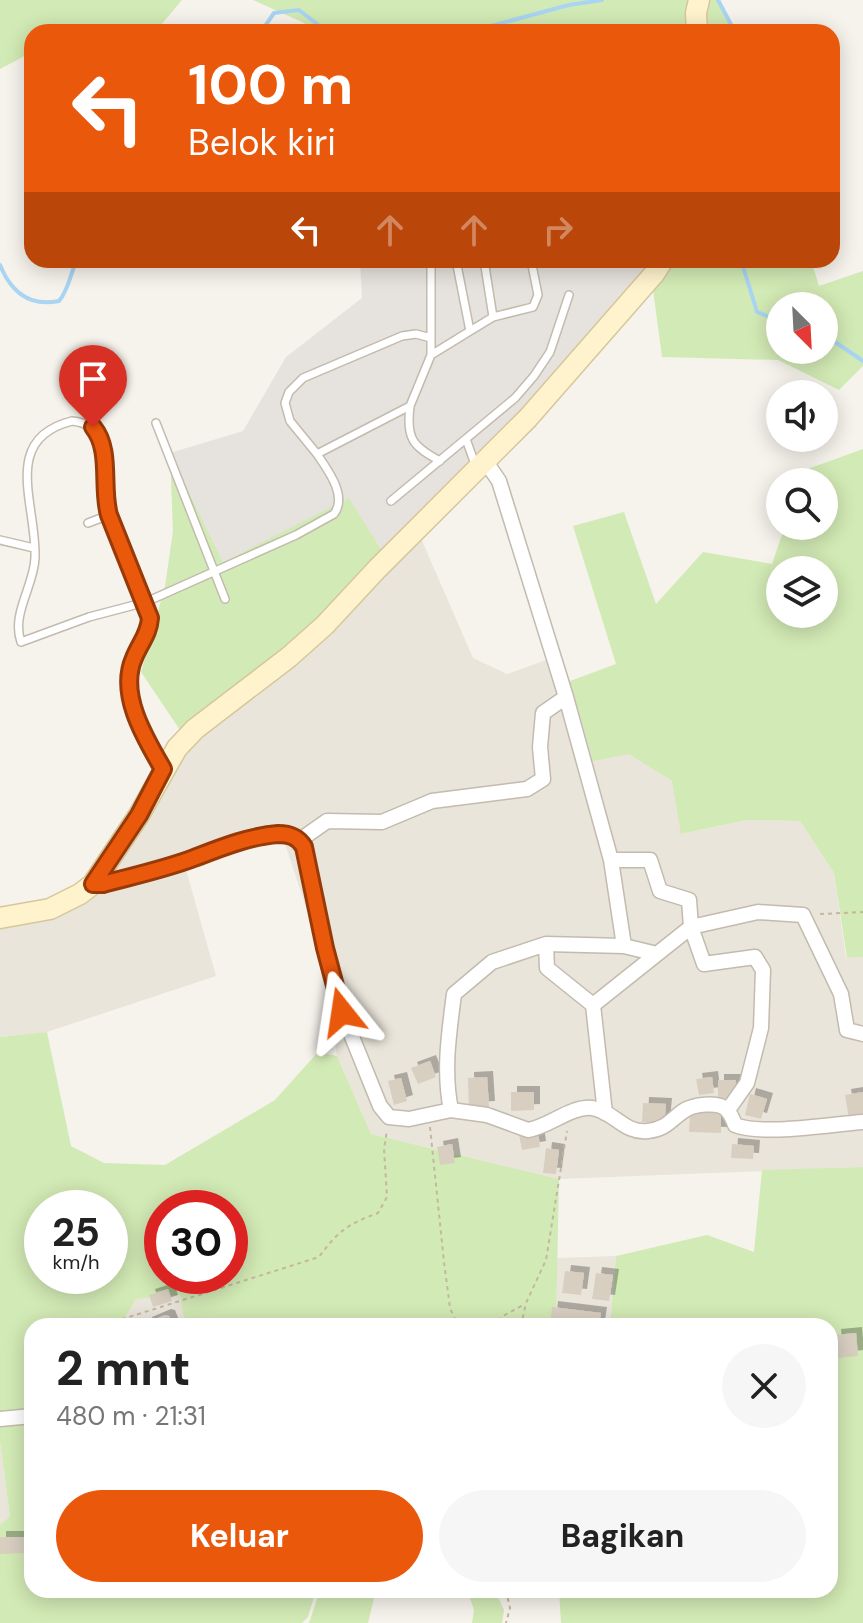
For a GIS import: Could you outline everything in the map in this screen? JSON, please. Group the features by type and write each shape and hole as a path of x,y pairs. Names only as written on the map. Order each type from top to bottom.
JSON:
{"street":[{"path":"698,24 699,1"},
{"path":"0,918 50,909 93,884 139,815 177,748 195,729 289,657 325,625 377,569 482,467 658,268"},
{"path":"482,467 499,481 566,697 611,860 624,946"},
{"path":"300,840 327,821 382,822 432,801 527,789 543,779 540,747 543,713 566,697"},
{"path":"93,884 103,884 192,859 220,847 278,834 300,840 307,857 325,948 342,1012 380,1106 389,1117 409,1119 451,1110 487,1115 528,1130 594,1108 623,1126 645,1132 663,1129 683,1111 694,1106 721,1105 728,1110 735,1125 743,1128 863,1122"},
{"path":"611,860 650,860 660,891 689,900 691,927 704,964 755,957 763,970 761,1028 747,1083 728,1110"},
{"path":"593,1005 691,927 758,912 803,915 841,994 847,1030 863,1034"},
{"path":"451,1110 447,1089 447,1056 454,994 492,962 546,944 624,946 657,954"},
{"path":"546,944 547,968 593,1005 605,1113"},
{"path":"0,1419 24,1417"}],"lane":[{"path":"431,268 431,355 410,406 408,425 409,436 420,450 440,461"},
{"path":"458,268 470,331"},
{"path":"485,268 493,317"},
{"path":"431,355 493,317 533,307 538,295 533,268"},
{"path":"391,501 515,398 550,352 569,295"},
{"path":"163,769 143,735 134,708 129,677 133,659 149,630 150,618 146,602 109,515 105,500 102,448 97,432 85,422 58,424 43,431 31,442 22,467 22,492 34,548 34,571 21,610 17,632 21,642 89,617 146,602 296,535 334,514 339,497 317,454 290,421 285,403 289,392 303,378 402,336 416,334 431,338"},
{"path":"317,454 410,406"},
{"path":"156,423 225,599"},
{"path":"466,439 482,467"},
{"path":"88,523 109,515"},
{"path":"0,540 34,548"}],"path":[{"path":"803,915 863,912"},
{"path":"431,1114 430,1148 450,1308 454,1318"},
{"path":"523,1318 526,1303 546,1260 570,1114"},
{"path":"126,1318 319,1257 338,1232 378,1213 387,1197 384,1149 389,1117"},
{"path":"501,1318 526,1303"},
{"path":"506,1623 510,1608 508,1598"}],"shaded area":[{"path":"360,268 650,268 652,285 386,557 349,499 223,562 170,453 243,431 286,357 362,298"},
{"path":"416,527 473,658 507,674 557,656 570,681 593,760 629,753 673,782 682,834 747,820 800,821 834,873 846,958 863,957 863,1167 559,1179 371,1134 337,1056 319,946 281,832 185,866 216,976 47,1032 0,1037 0,915 49,910 96,875 184,736"},
{"path":"616,1256 611,1318 556,1318 557,1258"},
{"path":"180,1295 184,1318 125,1318 136,1299"},
{"path":"0,1442 10,1516 0,1525"}],"green space":[{"path":"0,0 182,0 162,24 24,24 24,56 0,69"},
{"path":"253,0 717,0 729,24 305,24"},
{"path":"650,268 813,268 819,286 863,271 863,366 839,390 838,380 819,380 786,364 838,364 838,292 766,292 766,360 662,357"},
{"path":"863,449 863,957 847,958 834,873 800,821 747,820 681,834 672,781 629,754 593,761 570,681 616,664 573,526 624,512 656,604 703,552 766,563 766,628 838,628 838,556 775,556 780,540 838,540 838,468 811,468"},
{"path":"170,453 223,562 349,498 386,557 294,656 184,736 141,672 165,586 173,531"},
{"path":"47,1032 71,1146 104,1163 165,1165 275,1100 318,1052 337,1056 371,1134 559,1179 556,1318 184,1318 180,1295 136,1299 125,1318 24,1318 24,1598 314,1598 308,1617 302,1623 0,1623 0,1525 10,1516 0,1442 0,1037"},
{"path":"863,1167 863,1623 561,1623 559,1598 838,1598 838,1318 611,1318 616,1256 707,1235 754,1252 762,1170"},
{"path":"317,1598 374,1598 368,1623 309,1623"},
{"path":"470,1598 499,1598 504,1610 502,1623 472,1623 474,1610"}],"building":[{"path":"430,1061 436,1077 418,1084 411,1068"},
{"path":"487,1077 489,1107 469,1108 468,1078"},
{"path":"712,1077 714,1093 699,1095 696,1079"},
{"path":"401,1078 407,1101 394,1105 388,1081"},
{"path":"718,1080 736,1080 735,1098 718,1098"},
{"path":"511,1092 534,1092 534,1110 511,1111"},
{"path":"863,1092 863,1116 849,1119 845,1095"},
{"path":"750,1094 767,1099 761,1119 745,1115"},
{"path":"643,1103 666,1104 664,1124 642,1122"},
{"path":"690,1112 721,1113 721,1133 689,1132"},
{"path":"538,1132 540,1147 522,1150 519,1135"},
{"path":"452,1144 455,1163 440,1165 437,1147"},
{"path":"732,1144 754,1146 753,1159 731,1158"},
{"path":"546,1148 559,1150 556,1174 543,1173"},
{"path":"565,1271 584,1273 581,1295 562,1293"},
{"path":"596,1273 613,1275 609,1301 592,1299"},
{"path":"170,1294 172,1301 153,1307 149,1295"},
{"path":"552,1307 601,1313 600,1318 551,1318"},
{"path":"856,1333 858,1356 838,1358 838,1335"},
{"path":"0,1537 24,1537 24,1553 0,1554"}],"waterway":[{"path":"498,24 569,5 602,0"},
{"path":"718,0 731,24"},
{"path":"266,24 274,13 299,10 317,24"},
{"path":"0,265 16,290 39,302 59,301 74,268"},
{"path":"743,268 757,312 766,316"},
{"path":"838,344 863,361"}],"route":[{"path":"93,427 102,448 105,500 109,515 150,618 149,630 133,659 129,677 134,708 143,735 163,769 139,815 93,884 103,884 192,859 220,847 278,834 293,836 304,847 342,1012"}]}
